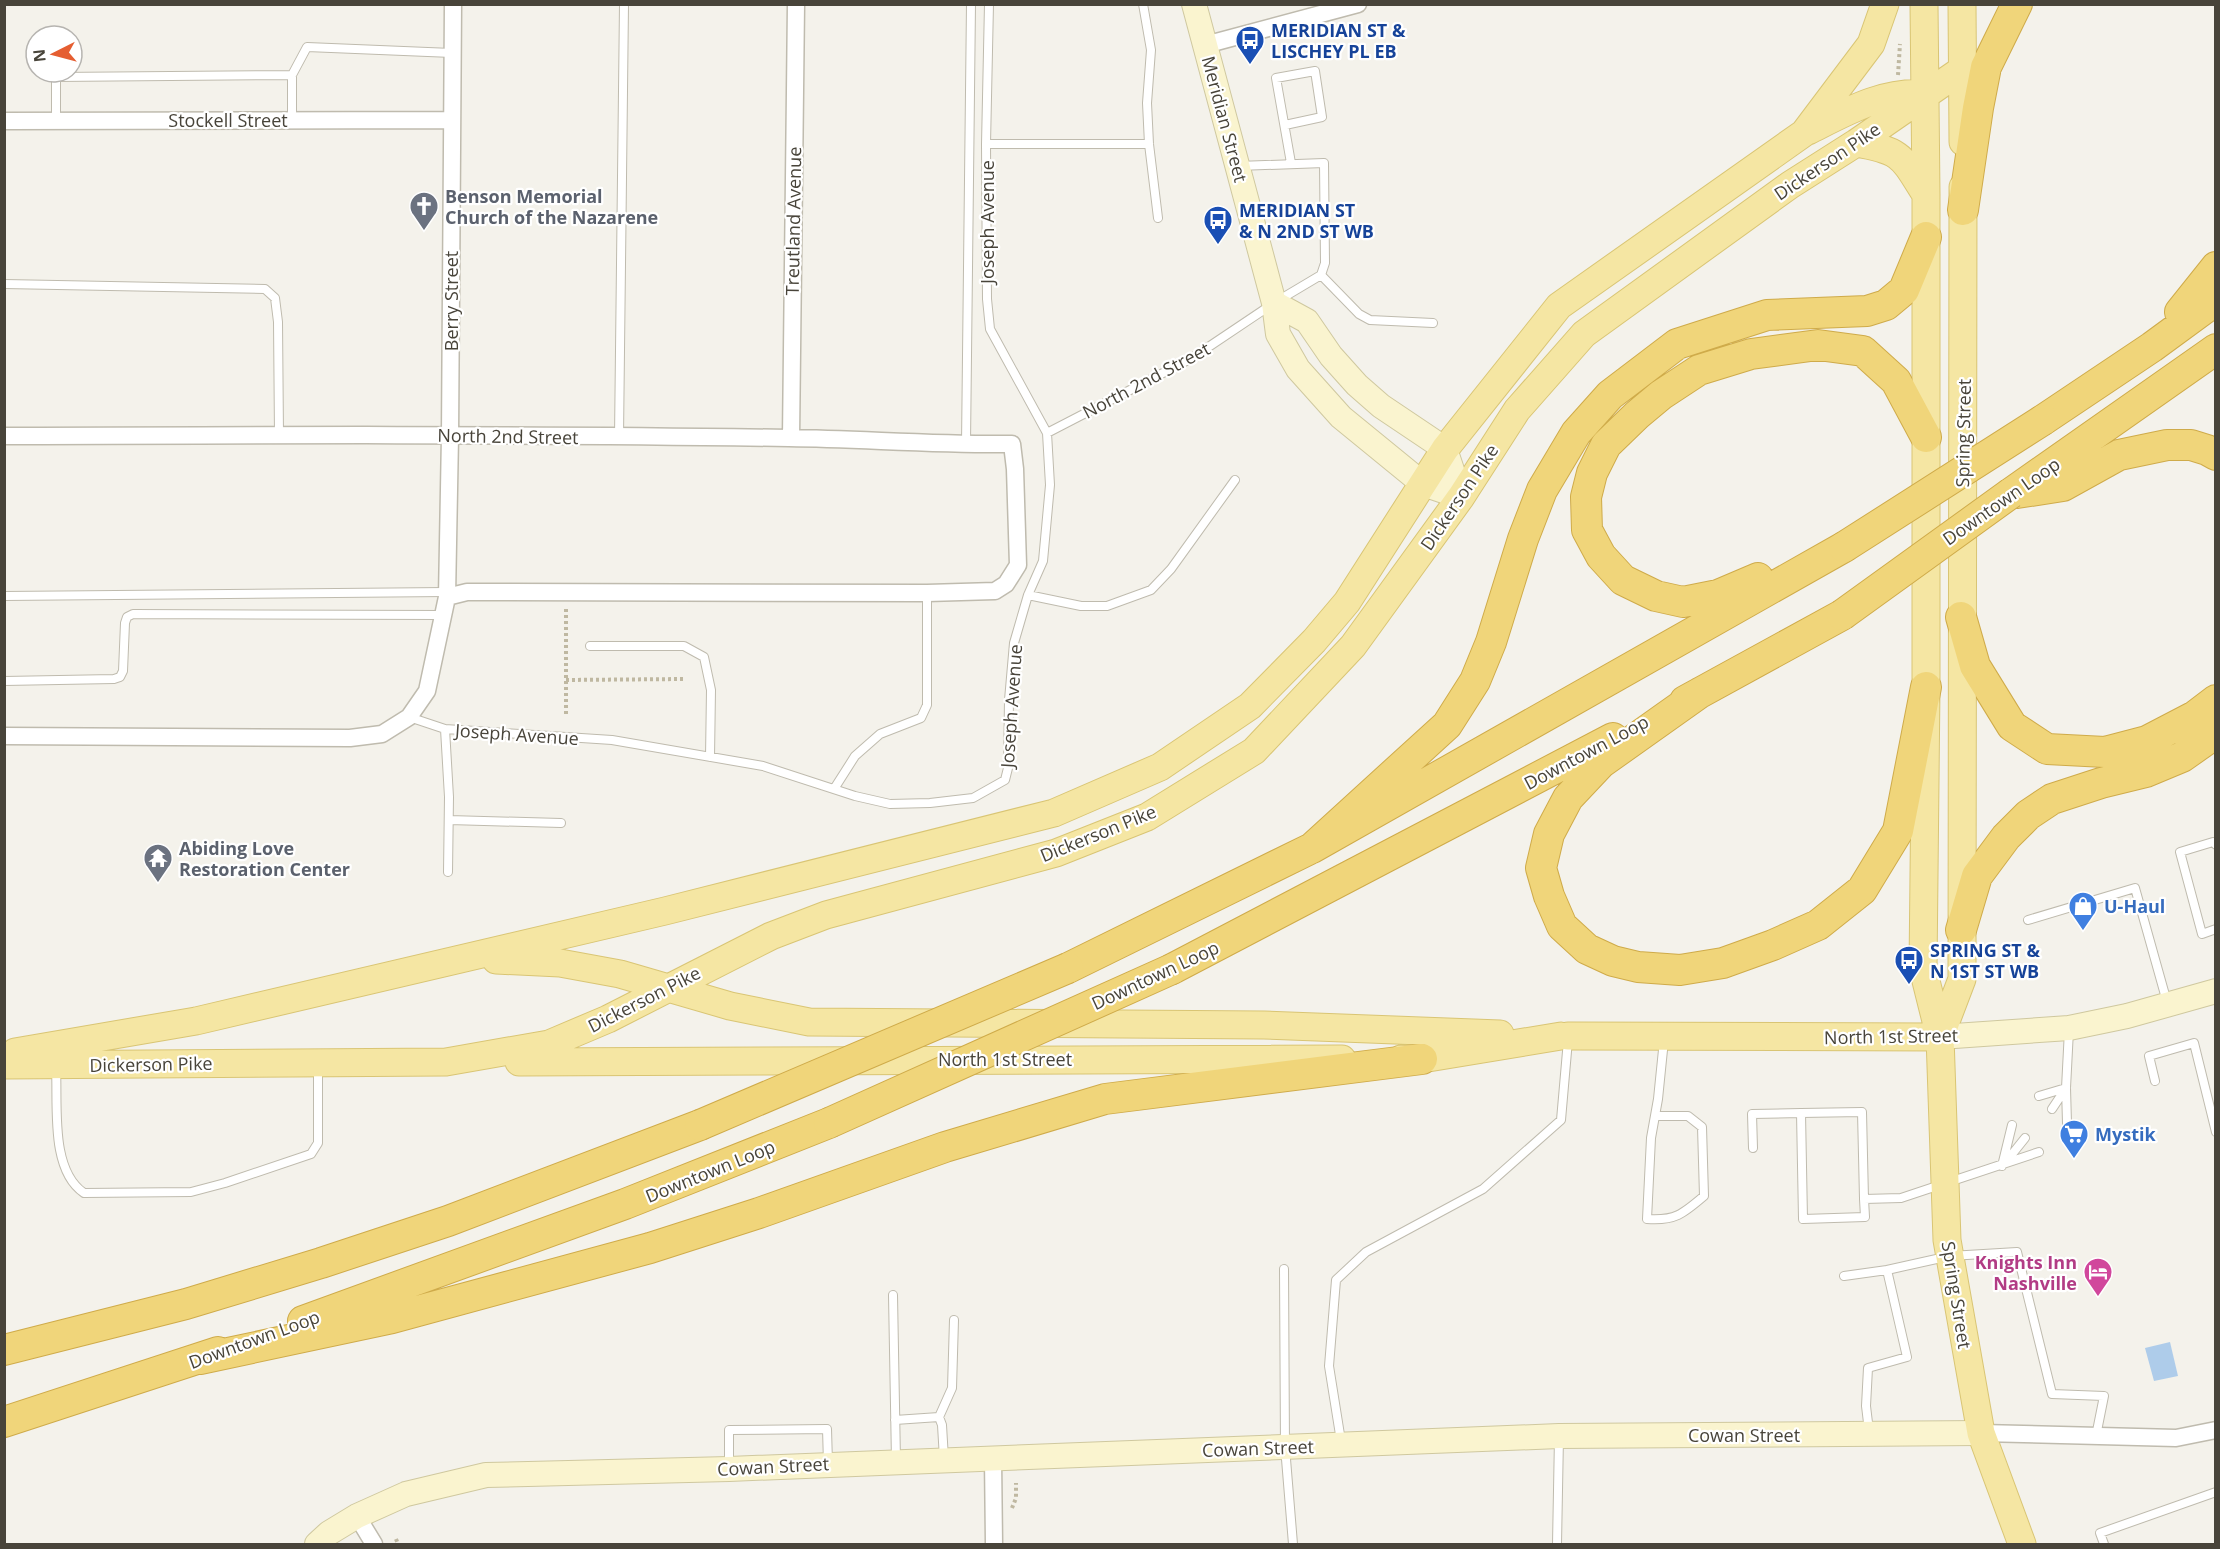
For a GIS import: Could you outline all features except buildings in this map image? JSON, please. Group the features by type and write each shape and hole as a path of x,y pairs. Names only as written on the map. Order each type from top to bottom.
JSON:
{"highway":[{"path":"1964,210 1986,67 2017,4"},
{"path":"1312,848 1447,725 1475,681 1491,642 1542,490 1576,433 1610,395 1677,344 1767,315 1867,311 1886,305 1904,290 1926,237"},
{"path":"2152,347 2216,267"},
{"path":"4,1350 186,1304 448,1221 700,1125 1068,968 1312,848 1834,553 2043,420 2152,347 2216,300"},
{"path":"1834,553 1759,578 1718,595 1683,602 1656,596 1623,580 1601,555 1587,530 1586,497 1592,473 1606,445 1661,395 1699,370 1751,354 1818,345 1863,351 1896,381 1926,437"},
{"name":"Downtown Loop","path":"4,1422 200,1359 625,1204 829,1123 1172,969 1701,692 1842,615 2216,349"},
{"path":"2011,493 2063,486 2120,455 2167,445 2191,445 2216,455"},
{"path":"1961,617 1975,666 2012,726 2047,749 2105,752 2147,741 2195,716 2216,700"},
{"path":"1701,692 1600,763 1568,798 1549,834 1541,868 1549,896 1562,926 1587,949 1612,961 1638,967 1680,970 1723,963 1773,945 1818,925 1862,890 1898,831 1926,687"},
{"path":"1961,930 1977,876 2006,837 2028,815 2052,799 2101,783 2146,772 2182,757 2216,734"},
{"path":"200,1359 392,1318 650,1248 759,1213 945,1147 1105,1099 1422,1059"}],"main road":[{"name":"Dickerson Pike","path":"4,1054 196,1021 665,911 1054,813 1160,767 1250,706 1314,641 1347,602 1445,449 1559,306 1804,133 1872,44 1885,4"},
{"name":"Spring Street","path":"1924,4 1926,687 1923,969 1940,1037 1947,1240 1981,1433 2022,1545"},
{"name":"Spring Street","path":"1940,1037 1962,979 1961,617 1964,210 1962,4"},
{"name":"Dickerson Pike","path":"4,1065 446,1062 549,1044 608,1019 771,936 826,915 1056,853 1147,817 1254,751 1353,645 1461,497 1517,410 1584,334 1790,185 1856,143 1963,69"},
{"path":"1804,133 1870,102 1891,95 1926,94 1944,104 1963,134"},
{"path":"1856,143 1889,150 1904,160 1926,195"},
{"name":"North 1st Street","path":"463,959 560,963 620,974 730,1006 809,1022 1264,1025 1565,1036 1940,1037"},
{"name":"North 1st Street","path":"446,1062 1422,1059 1565,1036"}],"street":[{"name":"Berry Street","path":"447,595 453,4"},
{"name":"Treutland Avenue","path":"791,438 796,4"},
{"name":"Meridian Street","path":"1194,4 1274,303 1278,334 1298,369 1341,417 1423,484 1461,497"},
{"path":"1205,45 1358,4"},
{"name":"Stockell Street","path":"4,121 452,120"},
{"path":"1274,303 1307,321 1331,356 1357,385 1381,406 1445,449 1461,497"},
{"name":"North 2nd Street","path":"4,436 791,438 1012,444 1016,469 1018,565 1006,584 995,591 927,593"},
{"path":"4,736 350,738 382,734 409,717 427,692 447,595 466,592 927,593"},
{"name":"North 1st Street","path":"1940,1037 2069,1028 2127,1016 2216,991"},
{"name":"Cowan Street","path":"327,1541 357,1516 406,1494 486,1475 729,1469 1559,1436 1981,1433 2176,1438 2216,1430"},
{"path":"993,1458 994,1545"},
{"path":"357,1516 374,1545"}],"lane":[{"path":"619,437 624,4"},
{"path":"966,444 971,4"},
{"name":"Joseph Avenue","path":"409,717 446,729 612,740 763,766 890,804 930,803 973,798 1005,780 1008,768 1009,700 1014,643 1028,595 1043,561 1050,485 1047,433 990,329 987,299 986,144 989,4"},
{"path":"1143,4 1152,50 1147,103 1149,144 1158,218"},
{"path":"292,120 292,75 307,47 452,53"},
{"path":"1285,125 1322,117 1315,71 1276,78 1292,163"},
{"path":"56,120 56,76 292,75"},
{"path":"986,144 1149,144"},
{"path":"1237,166 1324,163 1325,263 1321,275 1359,314 1370,320 1433,323"},
{"name":"North 2nd Street","path":"1047,433 1192,358 1274,303 1321,275"},
{"path":"4,284 265,289 275,298 278,322 279,435"},
{"path":"1028,595 1081,606 1107,606 1151,590 1172,569 1235,480"},
{"path":"834,789 855,756 880,734 921,718 927,705 927,593"},
{"path":"4,596 447,595"},
{"path":"4,681 120,677 123,671 125,624 127,617 133,614 443,615"},
{"path":"590,646 684,646 704,657 711,690 710,757"},
{"path":"446,729 448,872"},
{"path":"449,820 561,823"},
{"path":"2216,845 2213,842 2180,852 2202,934 2216,929"},
{"path":"2028,920 2135,888 2168,1005"},
{"path":"2067,1123 2069,1028"},
{"path":"1341,1445 1329,1366 1336,1280 1366,1252 1483,1189 1561,1120 1565,1036"},
{"path":"1655,1116 1688,1116 1702,1126 1704,1196 1688,1210 1666,1221 1647,1219 1651,1138 1664,1036"},
{"path":"2156,1081 2149,1056 2194,1043 2216,1131"},
{"path":"56,1065 59,1146 64,1168 74,1186 84,1193 191,1192 311,1154 318,1143 318,1062"},
{"path":"2039,1096 2066,1088"},
{"path":"2052,1109 2066,1088"},
{"path":"1753,1148 1752,1114 1801,1113 1862,1112 1865,1217 1803,1218 1801,1113"},
{"path":"2002,1166 2012,1125"},
{"path":"2002,1166 2025,1138"},
{"path":"1864,1199 1901,1198 2039,1152"},
{"path":"1844,1276 1887,1270 1950,1256 2017,1252 2052,1394 2104,1396 2096,1436"},
{"path":"1284,1269 1285,1447 1293,1545"},
{"path":"1869,1435 1866,1406 1868,1368 1907,1357 1887,1270"},
{"path":"893,1295 896,1461"},
{"path":"944,1459 942,1425 939,1418 952,1388 954,1320"},
{"path":"895,1420 939,1418"},
{"path":"729,1469 729,1430 827,1429 828,1464"},
{"path":"1557,1545 1559,1436"},
{"path":"2104,1545 2100,1533 2216,1492"}],"path":[{"path":"1896,38 1900,43 1897,86"},
{"path":"566,600 566,714"},
{"path":"566,680 683,679"},
{"path":"1012,1515 1012,1506 1016,1498 1016,1483"},
{"path":"396,1539 398,1545"}],"water":[{"path":"2170,1342 2178,1376 2154,1381 2145,1348"}],"place":[{"name":"MERIDIAN ST & LISCHEY PL EB","path":"1250,66"},
{"name":"Benson Memorial Church of the Nazarene","path":"424,232"},
{"name":"MERIDIAN ST & N 2ND ST WB","path":"1218,246"},
{"name":"Abiding Love Restoration Center","path":"158,884"},
{"name":"U-Haul","path":"2083,932"},
{"name":"SPRING ST & N 1ST ST WB","path":"1909,986"},
{"name":"Mystik","path":"2074,1160"},
{"name":"Knights Inn Nashville","path":"2098,1298"}]}
